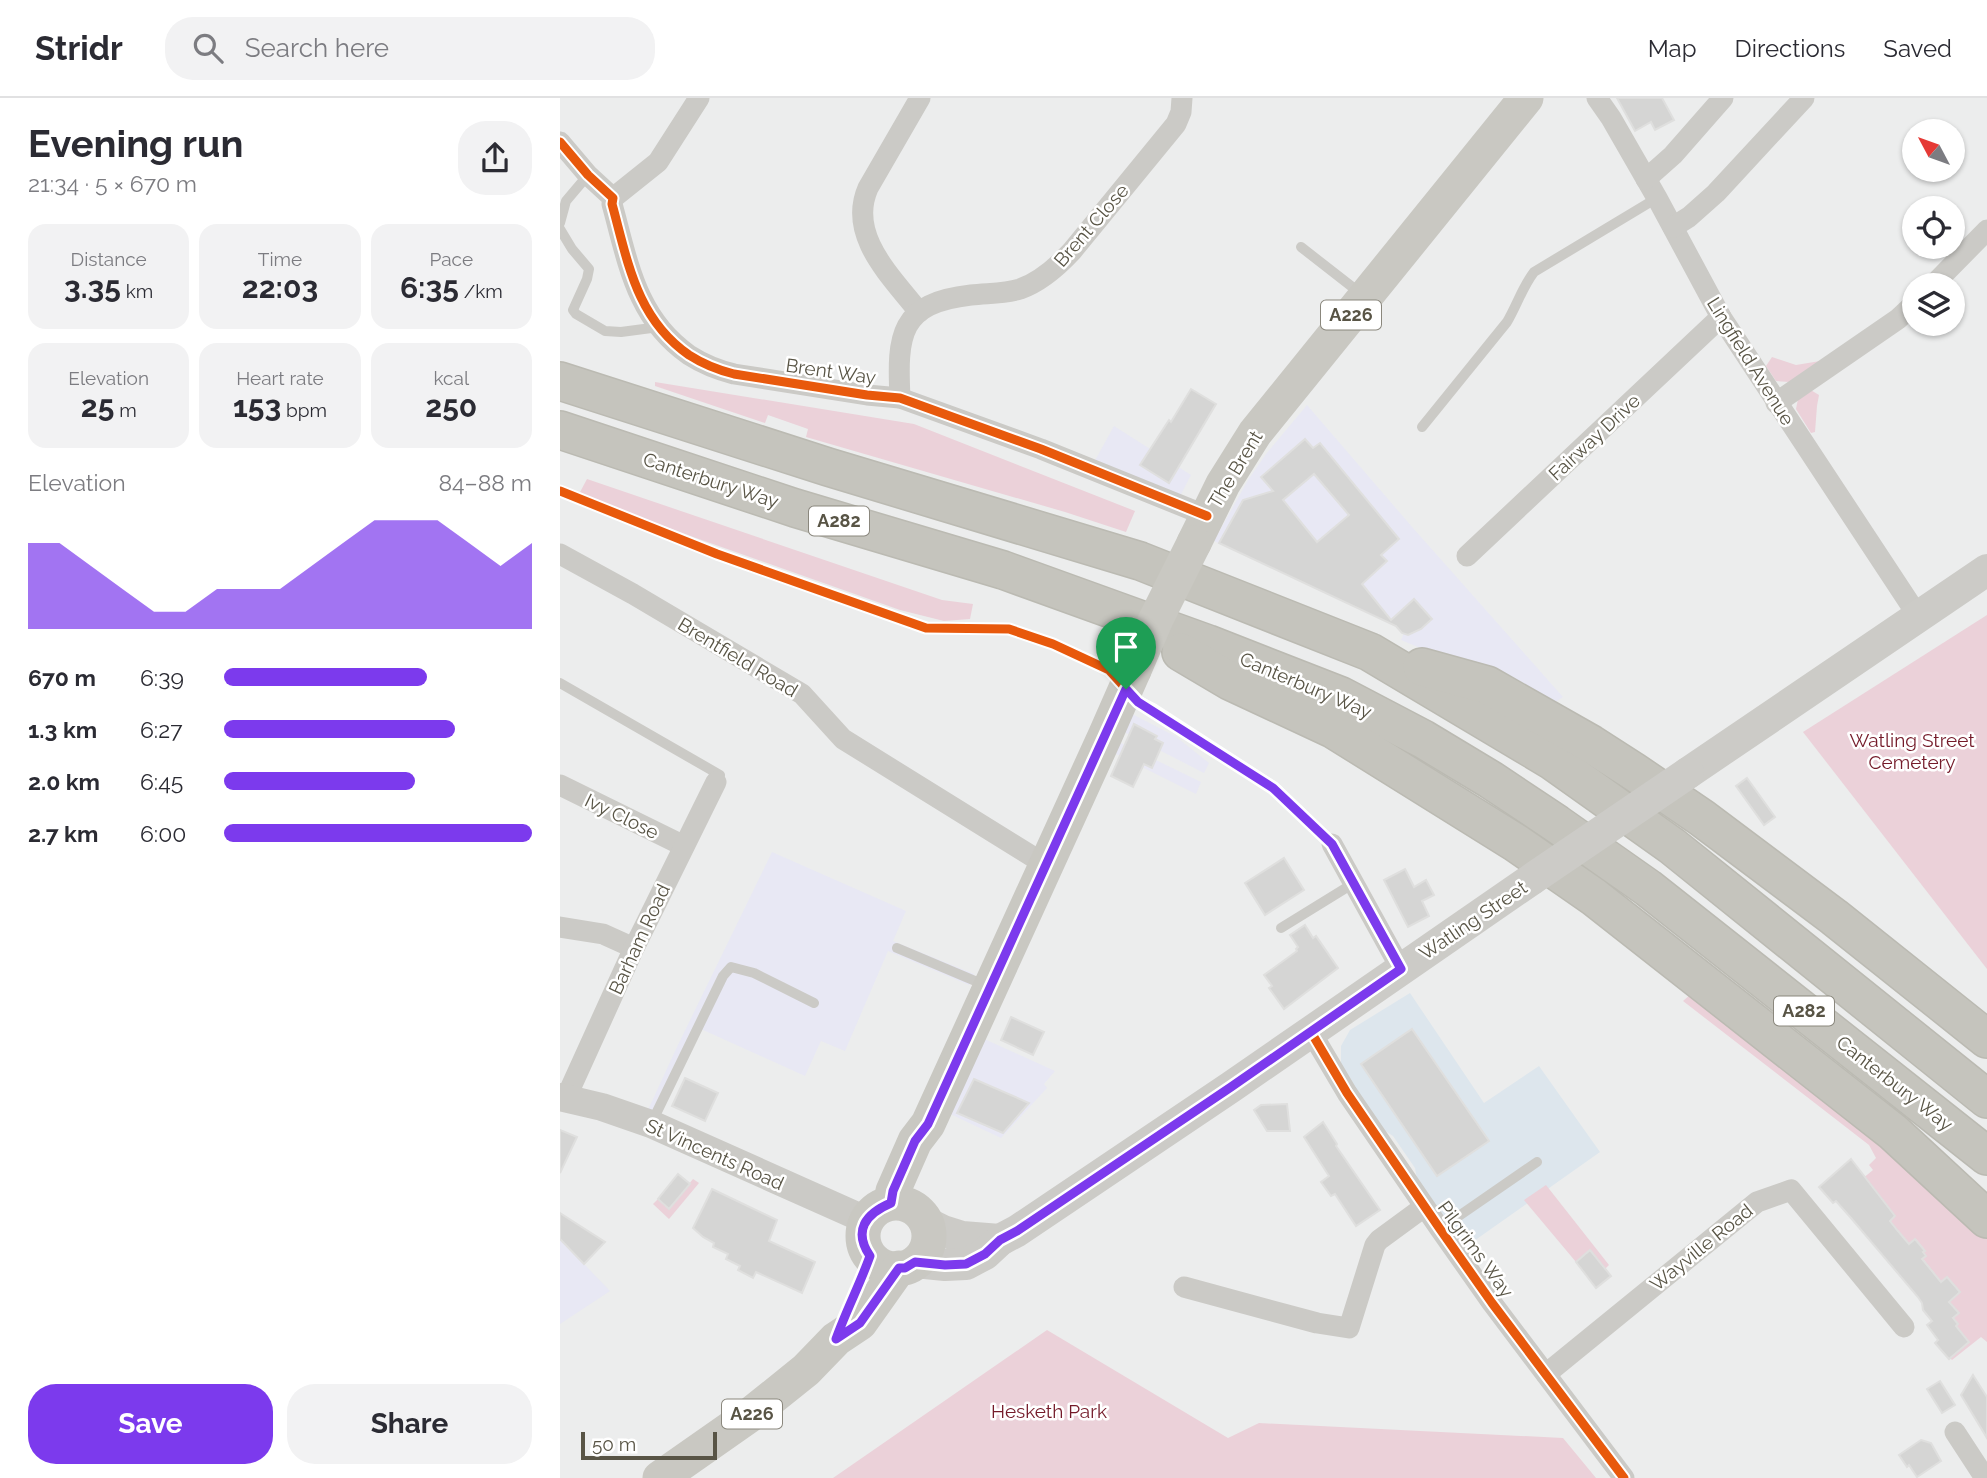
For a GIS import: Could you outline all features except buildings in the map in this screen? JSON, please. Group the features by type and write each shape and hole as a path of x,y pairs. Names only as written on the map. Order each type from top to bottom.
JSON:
{"highway":[{"name":"A282","path":"560,381 828,467 1140,561 1370,652 1551,760 1672,846 1987,1098"},
{"name":"Canterbury Way","path":"560,430 795,508 1003,570 1342,696 1423,739 1491,780 1648,888 1987,1156"},
{"path":"1118,612 1220,676 1333,729 1516,843 1594,897 1893,1132 1987,1219"},
{"path":"1370,652 1487,685 1591,744 1702,818 1834,917 1987,1039"}],"main road":[{"name":"The Brent","path":"900,1214 929,1232 929,1242 921,1258 895,1262 863,1244 862,1236 900,1214 920,1172 928,1124 1156,619 1223,484 1255,433 1526,98"},
{"name":"Watling Street","path":"895,1262 966,1264 985,1254 1000,1240 1311,1032 1987,570"},
{"path":"900,1214 962,1237 1000,1240"},
{"name":"The Brent","path":"660,1478 750,1415 812,1364 836,1339 860,1323 895,1262"}],"street":[{"path":"560,142 588,176 613,198 659,162 699,98"},
{"path":"900,398 900,349 906,328 919,312 873,251 865,232 862,213 868,188 920,98"},
{"name":"Brent Close","path":"919,312 932,303 950,298 1019,289 1058,265 1176,124 1181,112 1182,98"},
{"name":"Lingfield Avenue","path":"1597,98 1657,198 1721,317 1918,616"},
{"path":"1646,179 1672,155 1723,98"},
{"path":"1673,227 1717,193 1804,98"},
{"name":"Brent Way","path":"613,198 612,204 643,304 659,327 682,350 697,359 721,371 900,398 1041,449 1200,530"},
{"path":"1945,273 1987,230"},
{"path":"1776,402 1902,316"},
{"name":"Fairway Drive","path":"1466,556 1721,317"},
{"name":"Brentfield Road","path":"560,554 644,600 802,694 843,739 1046,865"},
{"name":"Barham Road","path":"563,1097 716,782"},
{"name":"Ivy Close","path":"560,785 684,846"},
{"path":"1332,844 1401,969"},
{"path":"560,927 603,934 634,948"},
{"name":"Pilgrims Way","path":"1311,1032 1347,1093 1424,1207 1624,1478"},
{"name":"St Vincents Road","path":"563,1097 602,1107 900,1214"},
{"name":"Wayville Road","path":"1546,1374 1757,1202 1791,1190 1904,1327"},
{"path":"1184,1287 1317,1323 1349,1328 1375,1245 1424,1207"},
{"path":"1955,1432 1985,1478"}],"lane":[{"path":"560,223 566,201 588,176"},
{"path":"1422,427 1507,322 1516,306 1520,291 1534,272 1657,198"},
{"path":"560,229 589,269 573,310 576,314 605,331 621,332 659,327"},
{"path":"1301,247 1365,297"},
{"path":"560,683 720,775 716,782"},
{"path":"1281,928 1354,883"},
{"path":"897,948 990,988"},
{"path":"650,1125 723,976 731,967 754,973 814,1003"},
{"path":"1440,1229 1537,1161"}],"shaded area":[{"path":"1307,405 1563,697 1554,703 1401,640 1404,633 1396,626 1214,541 1248,480"},
{"path":"1114,426 1191,475 1179,498 1092,466"},
{"path":"1132,714 1175,736 1209,763 1204,773 1124,732"},
{"path":"1119,742 1201,782 1196,794 1114,753"},
{"path":"772,852 906,911 893,941 974,974 969,985 888,951 845,1051 821,1041 805,1076 701,1029 659,1118 647,1112"},
{"path":"1410,993 1484,1103 1539,1066 1600,1152 1464,1248 1417,1179 1415,1168 1393,1136 1379,1127 1341,1066 1341,1046 1350,1030"},
{"path":"980,1037 1055,1071 1044,1084 1047,1088 1001,1138 946,1112"},
{"path":"560,1239 610,1291 560,1324"}],"green space":[{"path":"1772,357 1796,365 1820,361 1790,382 1776,381 1766,366"},
{"path":"655,382 914,424 1135,511 1126,532 806,437 808,429 768,415 765,423 655,386"},
{"path":"1809,389 1819,395 1815,432 1811,433 1796,409 1798,399"},
{"path":"587,479 942,600 973,604 970,619 944,621 900,610 696,538 579,494"},
{"name":"Watling Street Cemetery","path":"1987,615 1987,969 1803,732"},
{"path":"1691,994 1844,1115 1987,1234 1987,1342 1981,1337 1952,1360 1950,1358 1956,1326 1953,1318 1958,1313 1933,1315 1960,1292 1947,1277 1941,1282 1938,1280 1924,1260 1902,1278 1901,1276 1926,1255 1916,1239 1909,1244 1869,1238 1895,1216 1855,1221 1851,1218 1878,1194 1866,1179 1856,1184 1873,1170 1869,1165 1876,1158 1869,1145 1683,1001"},
{"path":"693,1179 699,1183 669,1219 653,1204 658,1199 669,1209"},
{"path":"1546,1185 1609,1265 1605,1269 1590,1251 1576,1262 1524,1200"},
{"name":"Hesketh Park","path":"1047,1330 1228,1438 1259,1423 1563,1438 1596,1478 833,1478"}],"cycle path":[{"path":"560,142 588,175 613,198 612,204 629,268 646,306 671,340 694,358 734,374 900,398 1041,449 1207,516"},
{"path":"560,491 717,554 926,628 1009,629 1053,644 1109,670 1138,702 1274,788 1332,844 1401,969 1311,1032 1347,1093 1440,1229 1492,1303 1624,1478"}],"route":[{"path":"1126,689 1138,702 1273,788 1332,844 1401,969 1231,1087 1000,1240 985,1254 966,1264 915,1262 905,1268 899,1268 860,1323 836,1339 870,1256 862,1236 866,1220 872,1213 891,1203 893,1191 915,1141 928,1124 1126,689"}]}
